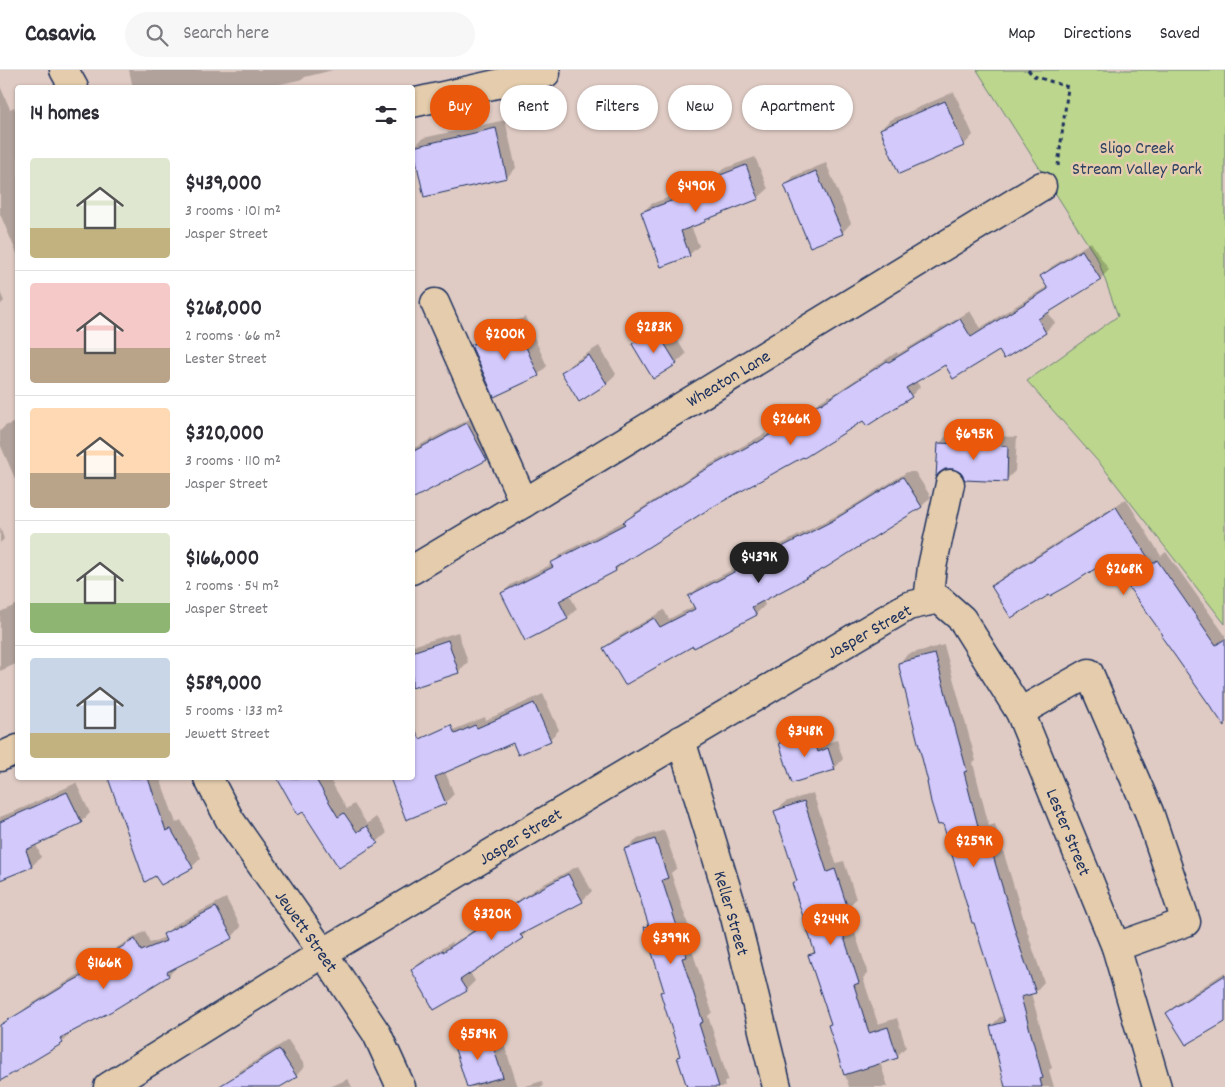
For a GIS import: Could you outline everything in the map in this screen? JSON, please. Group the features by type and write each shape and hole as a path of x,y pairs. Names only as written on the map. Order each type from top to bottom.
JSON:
{"street":[{"path":"64,70 72,85"},
{"path":"415,102 546,73"},
{"name":"Wheaton Lane","path":"415,568 1042,186"},
{"path":"435,303 524,503"},
{"path":"933,600 932,567 950,484"},
{"name":"Lester Street","path":"933,600 962,619 1020,712 1116,947 1157,1087"},
{"name":"Jasper Street","path":"108,1087 323,953 908,606 933,600"},
{"path":"1020,712 1089,673 1149,812 1186,922 1116,947"},
{"name":"Keller Street","path":"681,740 735,917 777,1087"},
{"path":"0,757 15,751"},
{"name":"Jewett Street","path":"209,780 230,820 377,1034 401,1087"}],"path":[{"path":"1028,70 1034,76 1068,87 1057,177 1042,186"}],"green space":[{"name":"Sligo Creek Stream Valley Park","path":"977,70 1225,70 1225,624 1102,466 1027,381 1118,316 1098,260"}],"building":[{"path":"945,101 964,146 899,174 880,129"},
{"path":"496,128 507,178 424,197 415,156 415,147"},
{"path":"746,165 759,199 681,231 690,256 661,267 641,212 715,185 713,178"},
{"path":"816,171 843,234 810,247 784,185"},
{"path":"1082,250 1101,280 1038,319 1046,333 1004,359 999,351 953,379 945,365 906,388 912,397 867,426 863,421 804,458 709,509 615,568 616,571 559,601 568,619 525,641 501,593 553,567 550,563 625,524 623,522 701,472 757,443 887,361 889,362 960,319 971,337 1048,289 1040,276"},
{"path":"516,325 539,376 494,397 471,345"},
{"path":"656,330 677,364 653,379 632,344"},
{"path":"589,355 607,384 579,402 561,372"},
{"path":"467,423 487,460 415,497 415,450"},
{"path":"938,443 1008,446 1007,482 965,480 961,473 953,469 945,469 936,477"},
{"path":"903,477 922,507 827,567 752,607 757,615 694,648 693,646 625,685 603,648 654,618 660,627 695,609 688,596 832,521"},
{"path":"1116,507 1152,564 1157,560 1216,645 1225,639 1225,727 1161,636 1163,635 1109,560 1011,618 991,586"},
{"path":"448,640 459,673 415,687 415,651"},
{"path":"935,654 967,771 964,772 980,834 986,832 1021,950 1036,993 1021,997 1043,1078 1040,1079 1042,1087 1005,1087 990,1026 1005,1022 974,923 972,923 943,824 938,825 931,802 928,782 898,663"},
{"path":"534,703 551,741 518,755 513,743 435,777 446,804 406,820 391,780 415,780 415,730 420,739 451,725 455,734 475,725 477,728"},
{"path":"812,732 818,752 828,748 835,770 792,783 779,743"},
{"path":"109,780 149,780 166,831 171,829 193,868 161,885 155,876 145,882"},
{"path":"278,780 316,780 338,817 344,813 357,832 367,826 378,843 339,868 303,812 298,815"},
{"path":"67,792 82,823 26,850 32,867 0,880 0,822"},
{"path":"804,801 827,872 835,869 848,909 836,913 859,983 854,985 869,1033 888,1027 898,1058 844,1075 828,1025 831,1024 808,955 815,953 792,883 797,881 774,811"},
{"path":"655,839 668,878 662,880 687,957 682,958 703,1022 699,1024 719,1087 687,1087 677,1057 680,1056 660,992 664,991 644,927 649,926 624,849"},
{"path":"568,874 583,902 520,935 523,938 460,980 467,991 434,1010 411,970 443,950 443,952 527,896"},
{"path":"216,907 233,938 167,972 169,976 112,1011 60,1038 63,1043 0,1081 0,1025 69,983 108,962 105,957 135,939 141,951 166,941 163,934"},
{"path":"1225,975 1225,1022 1186,1045 1166,1013"},
{"path":"489,1034 503,1077 467,1087 454,1046"},
{"path":"279,1049 297,1077 280,1087 218,1087"}]}
